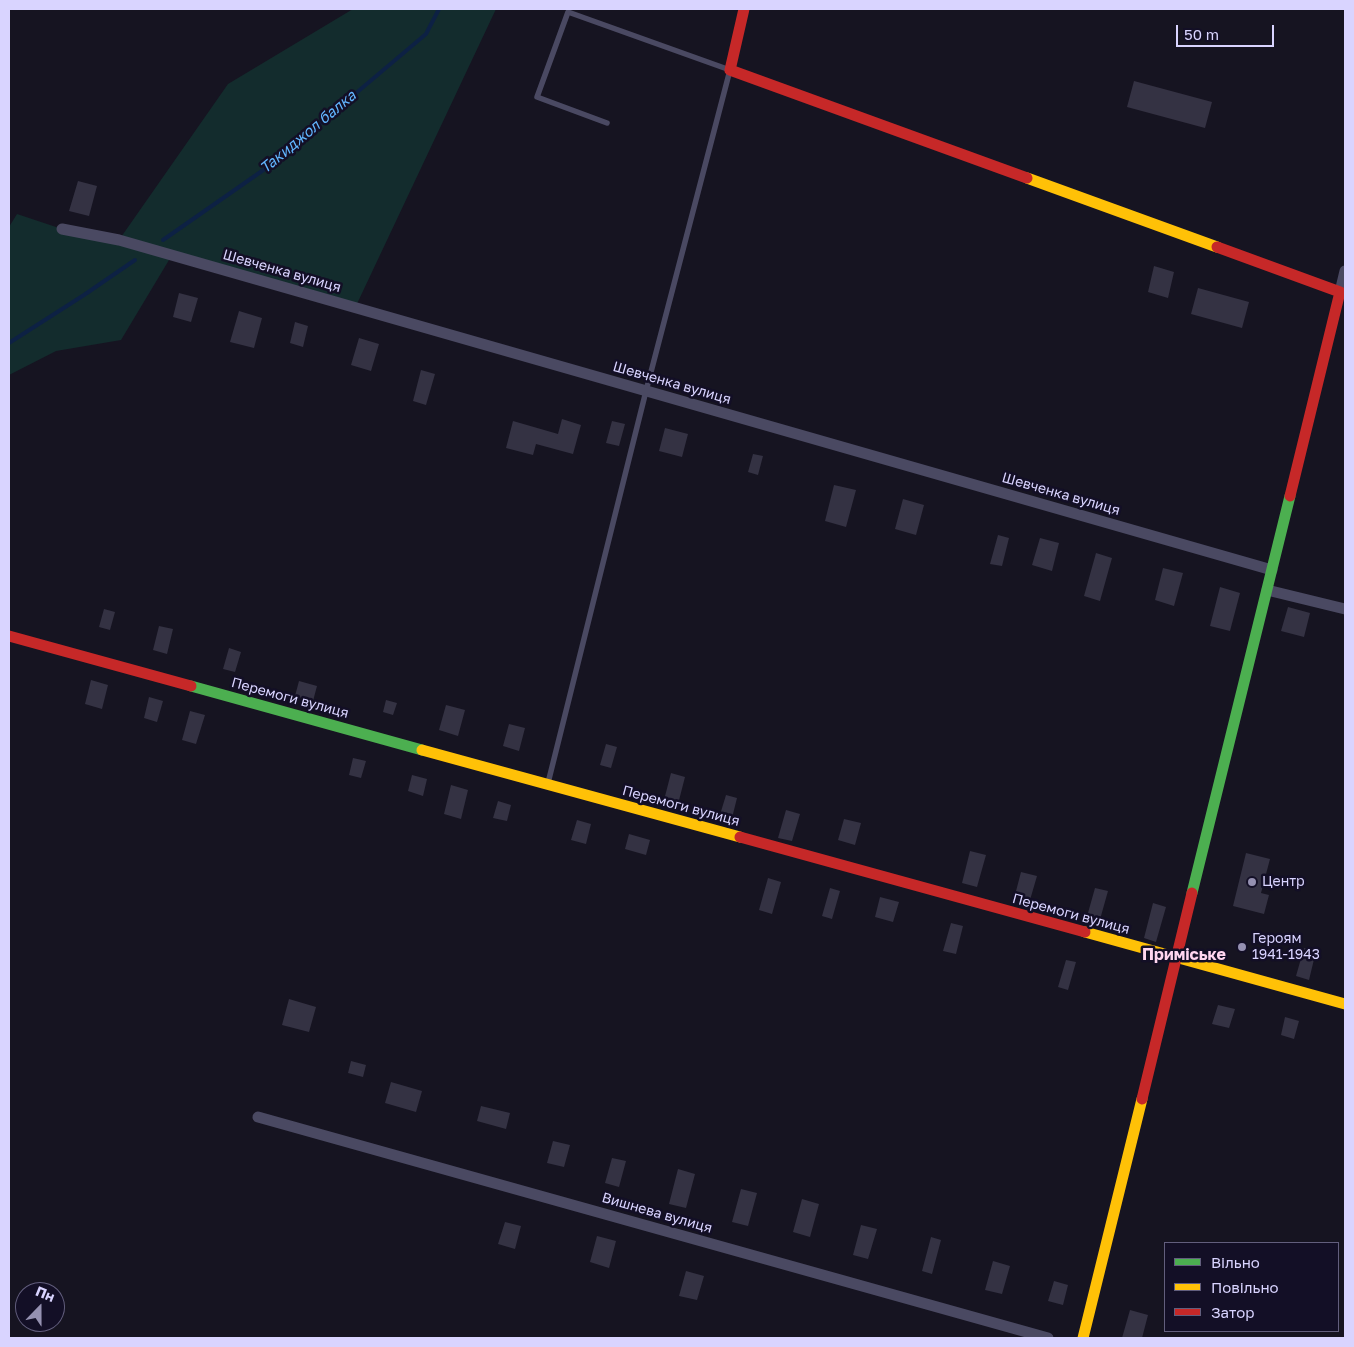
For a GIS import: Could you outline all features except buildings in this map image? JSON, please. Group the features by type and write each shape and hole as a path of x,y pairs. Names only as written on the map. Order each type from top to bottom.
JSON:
{"street":[{"path":"744,9 730,70 1340,292"},
{"name":"Шевченка вулиця","path":"62,230 119,240 1272,570"},
{"path":"1083,1338 1345,271"},
{"path":"1267,590 1345,609"},
{"name":"Перемоги вулиця","path":"9,636 1345,1004"},
{"name":"Вишнева вулиця","path":"258,1118 1048,1338"}],"lane":[{"path":"548,785 646,391 730,70 568,12 537,97 607,122"}],"green space":[{"path":"353,9 496,9 355,308 172,255 121,340 56,351 9,375 9,227 17,214 62,229 119,240 228,84"}],"waterway":[{"name":"Такиджол балка","path":"163,240 272,164 426,34 439,9"},
{"name":"Такиджол балка","path":"9,343 135,260"}],"traffic: fast":[{"path":"1192,893 1290,496"},
{"path":"191,686 422,750"}],"traffic: slow":[{"path":"1027,178 1217,247"},
{"path":"422,750 740,837"},
{"path":"1085,932 1345,1004"},
{"path":"1083,1338 1142,1099"}],"traffic: jam":[{"path":"744,9 730,70 1027,178"},
{"path":"1217,247 1340,292 1290,496"},
{"path":"9,636 191,686"},
{"path":"740,837 1085,932"},
{"path":"1142,1099 1192,893"}],"place":[{"name":"Центр","path":"1252,882"},
{"name":"Героям 1941-1943","path":"1242,947"}],"district":[{"name":"Приміське","path":"1184,955"}]}
